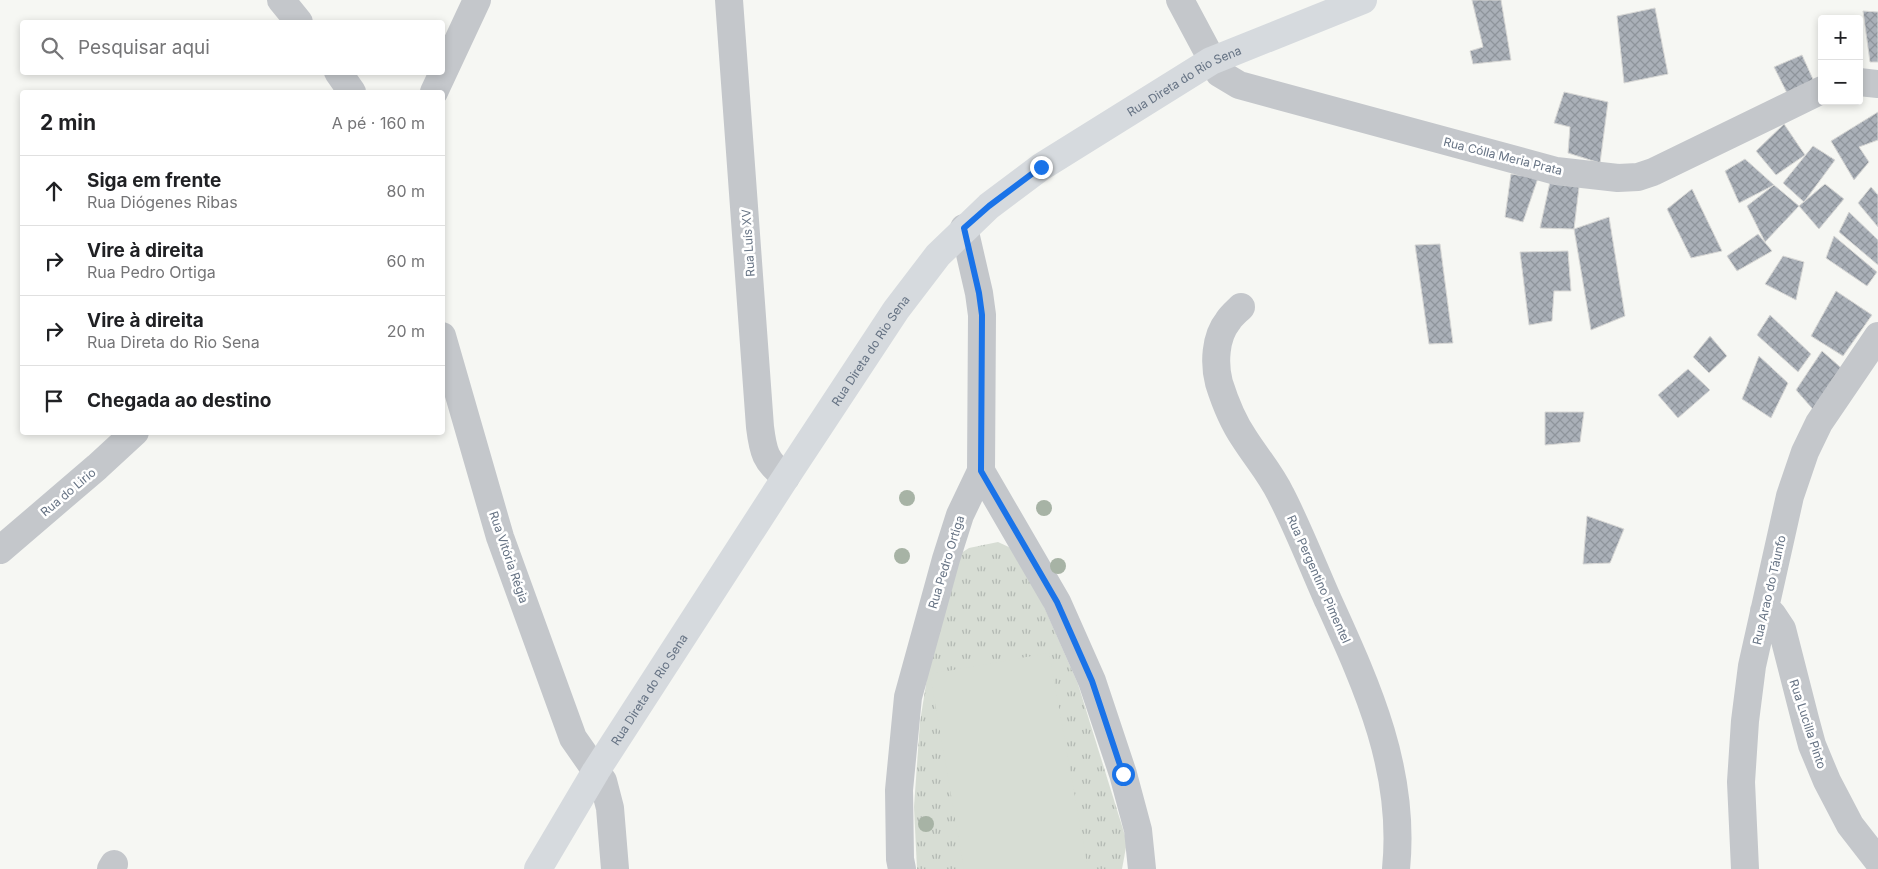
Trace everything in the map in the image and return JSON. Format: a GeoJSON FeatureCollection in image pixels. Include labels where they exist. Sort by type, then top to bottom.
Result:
{"type":"FeatureCollection","features":[{"type":"Feature","properties":{"kind":"main road","name":"Rua Direta do Rio Sena"},"geometry":{"type":"LineString","coordinates":[[538,869],[596,771],[786,477],[907,295],[938,255],[989,206],[1041,167],[1211,61],[1363,0]]}},
{"type":"Feature","properties":{"kind":"street"},"geometry":{"type":"LineString","coordinates":[[281,0],[297,20]]}},
{"type":"Feature","properties":{"kind":"street"},"geometry":{"type":"LineString","coordinates":[[445,68],[477,0]]}},
{"type":"Feature","properties":{"kind":"street","name":"Rua Luís XV"},"geometry":{"type":"LineString","coordinates":[[730,0],[760,426],[765,454],[770,464],[786,477]]}},
{"type":"Feature","properties":{"kind":"street","name":"Rua Cólla Meria Prata"},"geometry":{"type":"LineString","coordinates":[[1180,0],[1211,61],[1219,73],[1228,80],[1253,89],[1556,171],[1618,178],[1638,177],[1653,172],[1818,92]]}},
{"type":"Feature","properties":{"kind":"street"},"geometry":{"type":"LineString","coordinates":[[340,75],[351,90]]}},
{"type":"Feature","properties":{"kind":"street"},"geometry":{"type":"LineString","coordinates":[[435,90],[442,75]]}},
{"type":"Feature","properties":{"kind":"street"},"geometry":{"type":"LineString","coordinates":[[1863,82],[1878,84]]}},
{"type":"Feature","properties":{"kind":"street","name":"Rua Pedro Ortiga"},"geometry":{"type":"LineString","coordinates":[[902,869],[900,859],[899,790],[908,697],[960,515],[981,471],[982,315],[979,293],[964,228]]}},
{"type":"Feature","properties":{"kind":"street","name":"Rua Pergentino Pimentel"},"geometry":{"type":"LineString","coordinates":[[1241,308],[1226,322],[1218,340],[1216,360],[1219,381],[1228,408],[1243,437],[1264,465],[1281,494],[1359,669],[1379,724],[1395,789],[1399,843],[1396,869]]}},
{"type":"Feature","properties":{"kind":"street","name":"Rua Arao do Táunfo"},"geometry":{"type":"LineString","coordinates":[[1744,869],[1741,782],[1752,666],[1790,496],[1805,452],[1819,423],[1878,336]]}},
{"type":"Feature","properties":{"kind":"street","name":"Rua Vitória Régia"},"geometry":{"type":"LineString","coordinates":[[445,346],[500,537],[573,738],[603,781],[610,808],[615,869]]}},
{"type":"Feature","properties":{"kind":"street","name":"Rua do Lirio"},"geometry":{"type":"LineString","coordinates":[[0,550],[132,435]]}},
{"type":"Feature","properties":{"kind":"street"},"geometry":{"type":"LineString","coordinates":[[981,471],[1057,602],[1092,681],[1123,774],[1138,830],[1142,869]]}},
{"type":"Feature","properties":{"kind":"street","name":"Rua Lucilla Pinto"},"geometry":{"type":"LineString","coordinates":[[1764,611],[1772,614],[1782,629],[1804,719],[1812,745],[1827,781],[1850,825],[1878,861]]}},
{"type":"Feature","properties":{"kind":"green space"},"geometry":{"type":"Polygon","coordinates":[[[998,542],[1013,549],[1027,568],[1078,684],[1127,842],[1122,869],[917,869],[914,807],[920,722],[934,634],[955,557],[969,548],[998,542]]]}},
{"type":"Feature","properties":{"kind":"green space"},"geometry":{"type":"Polygon","coordinates":[[[1049,653],[1088,869],[964,869],[930,674],[1049,653]]]}},
{"type":"Feature","properties":{"kind":"building"},"geometry":{"type":"Polygon","coordinates":[[[1472,0],[1501,0],[1511,60],[1473,64],[1470,51],[1483,47],[1472,0]]]}},
{"type":"Feature","properties":{"kind":"building"},"geometry":{"type":"Polygon","coordinates":[[[1655,8],[1668,74],[1624,83],[1617,16],[1655,8]]]}},
{"type":"Feature","properties":{"kind":"building"},"geometry":{"type":"Polygon","coordinates":[[[1863,11],[1878,12],[1878,62],[1870,62],[1863,11]]]}},
{"type":"Feature","properties":{"kind":"building"},"geometry":{"type":"Polygon","coordinates":[[[1802,55],[1816,86],[1790,99],[1774,67],[1802,55]]]}},
{"type":"Feature","properties":{"kind":"building"},"geometry":{"type":"Polygon","coordinates":[[[1564,92],[1608,102],[1600,163],[1568,153],[1570,127],[1554,123],[1564,92]]]}},
{"type":"Feature","properties":{"kind":"building"},"geometry":{"type":"Polygon","coordinates":[[[1878,112],[1878,140],[1859,147],[1869,162],[1854,180],[1831,141],[1878,112]]]}},
{"type":"Feature","properties":{"kind":"building"},"geometry":{"type":"Polygon","coordinates":[[[1784,124],[1805,155],[1776,175],[1756,151],[1784,124]]]}},
{"type":"Feature","properties":{"kind":"building"},"geometry":{"type":"Polygon","coordinates":[[[1813,146],[1835,160],[1804,202],[1783,183],[1813,146]]]}},
{"type":"Feature","properties":{"kind":"building"},"geometry":{"type":"Polygon","coordinates":[[[1745,159],[1774,185],[1739,203],[1725,171],[1745,159]]]}},
{"type":"Feature","properties":{"kind":"building"},"geometry":{"type":"Polygon","coordinates":[[[1511,174],[1538,178],[1523,222],[1505,217],[1511,174]]]}},
{"type":"Feature","properties":{"kind":"building"},"geometry":{"type":"Polygon","coordinates":[[[1550,182],[1579,187],[1574,229],[1540,228],[1550,182]]]}},
{"type":"Feature","properties":{"kind":"building"},"geometry":{"type":"Polygon","coordinates":[[[1825,184],[1844,199],[1819,229],[1799,206],[1825,184]]]}},
{"type":"Feature","properties":{"kind":"building"},"geometry":{"type":"Polygon","coordinates":[[[1774,185],[1799,206],[1765,242],[1747,206],[1774,185]]]}},
{"type":"Feature","properties":{"kind":"building"},"geometry":{"type":"Polygon","coordinates":[[[1871,187],[1878,195],[1878,227],[1858,203],[1871,187]]]}},
{"type":"Feature","properties":{"kind":"building"},"geometry":{"type":"Polygon","coordinates":[[[1692,189],[1722,251],[1691,258],[1667,209],[1692,189]]]}},
{"type":"Feature","properties":{"kind":"building"},"geometry":{"type":"Polygon","coordinates":[[[1849,212],[1878,240],[1878,265],[1839,232],[1849,212]]]}},
{"type":"Feature","properties":{"kind":"building"},"geometry":{"type":"Polygon","coordinates":[[[1609,217],[1625,316],[1591,330],[1574,229],[1609,217]]]}},
{"type":"Feature","properties":{"kind":"building"},"geometry":{"type":"Polygon","coordinates":[[[1758,234],[1772,251],[1737,271],[1727,256],[1758,234]]]}},
{"type":"Feature","properties":{"kind":"building"},"geometry":{"type":"Polygon","coordinates":[[[1834,236],[1877,272],[1867,286],[1826,258],[1834,236]]]}},
{"type":"Feature","properties":{"kind":"building"},"geometry":{"type":"Polygon","coordinates":[[[1440,244],[1453,343],[1429,344],[1415,245],[1440,244]]]}},
{"type":"Feature","properties":{"kind":"building"},"geometry":{"type":"Polygon","coordinates":[[[1568,251],[1571,291],[1554,291],[1552,321],[1529,325],[1520,252],[1568,251]]]}},
{"type":"Feature","properties":{"kind":"building"},"geometry":{"type":"Polygon","coordinates":[[[1783,256],[1804,262],[1796,300],[1765,284],[1783,256]]]}},
{"type":"Feature","properties":{"kind":"building"},"geometry":{"type":"Polygon","coordinates":[[[1836,291],[1872,315],[1843,356],[1811,336],[1836,291]]]}},
{"type":"Feature","properties":{"kind":"building"},"geometry":{"type":"Polygon","coordinates":[[[1770,315],[1811,354],[1798,372],[1757,335],[1770,315]]]}},
{"type":"Feature","properties":{"kind":"building"},"geometry":{"type":"Polygon","coordinates":[[[1710,336],[1727,356],[1709,373],[1693,357],[1710,336]]]}},
{"type":"Feature","properties":{"kind":"building"},"geometry":{"type":"Polygon","coordinates":[[[1822,351],[1847,373],[1818,415],[1796,390],[1822,351]]]}},
{"type":"Feature","properties":{"kind":"building"},"geometry":{"type":"Polygon","coordinates":[[[1759,356],[1788,383],[1771,418],[1742,399],[1759,356]]]}},
{"type":"Feature","properties":{"kind":"building"},"geometry":{"type":"Polygon","coordinates":[[[1688,369],[1710,390],[1678,418],[1658,395],[1688,369]]]}},
{"type":"Feature","properties":{"kind":"building"},"geometry":{"type":"Polygon","coordinates":[[[1545,412],[1584,412],[1580,442],[1545,445],[1545,412]]]}},
{"type":"Feature","properties":{"kind":"building"},"geometry":{"type":"Polygon","coordinates":[[[1587,516],[1624,529],[1610,563],[1583,564],[1587,516]]]}},
{"type":"Feature","properties":{"kind":"route"},"geometry":{"type":"LineString","coordinates":[[1041,167],[1014,185],[964,228],[970,249],[982,315],[981,471],[1057,602],[1092,681],[1123,774]]}}]}
